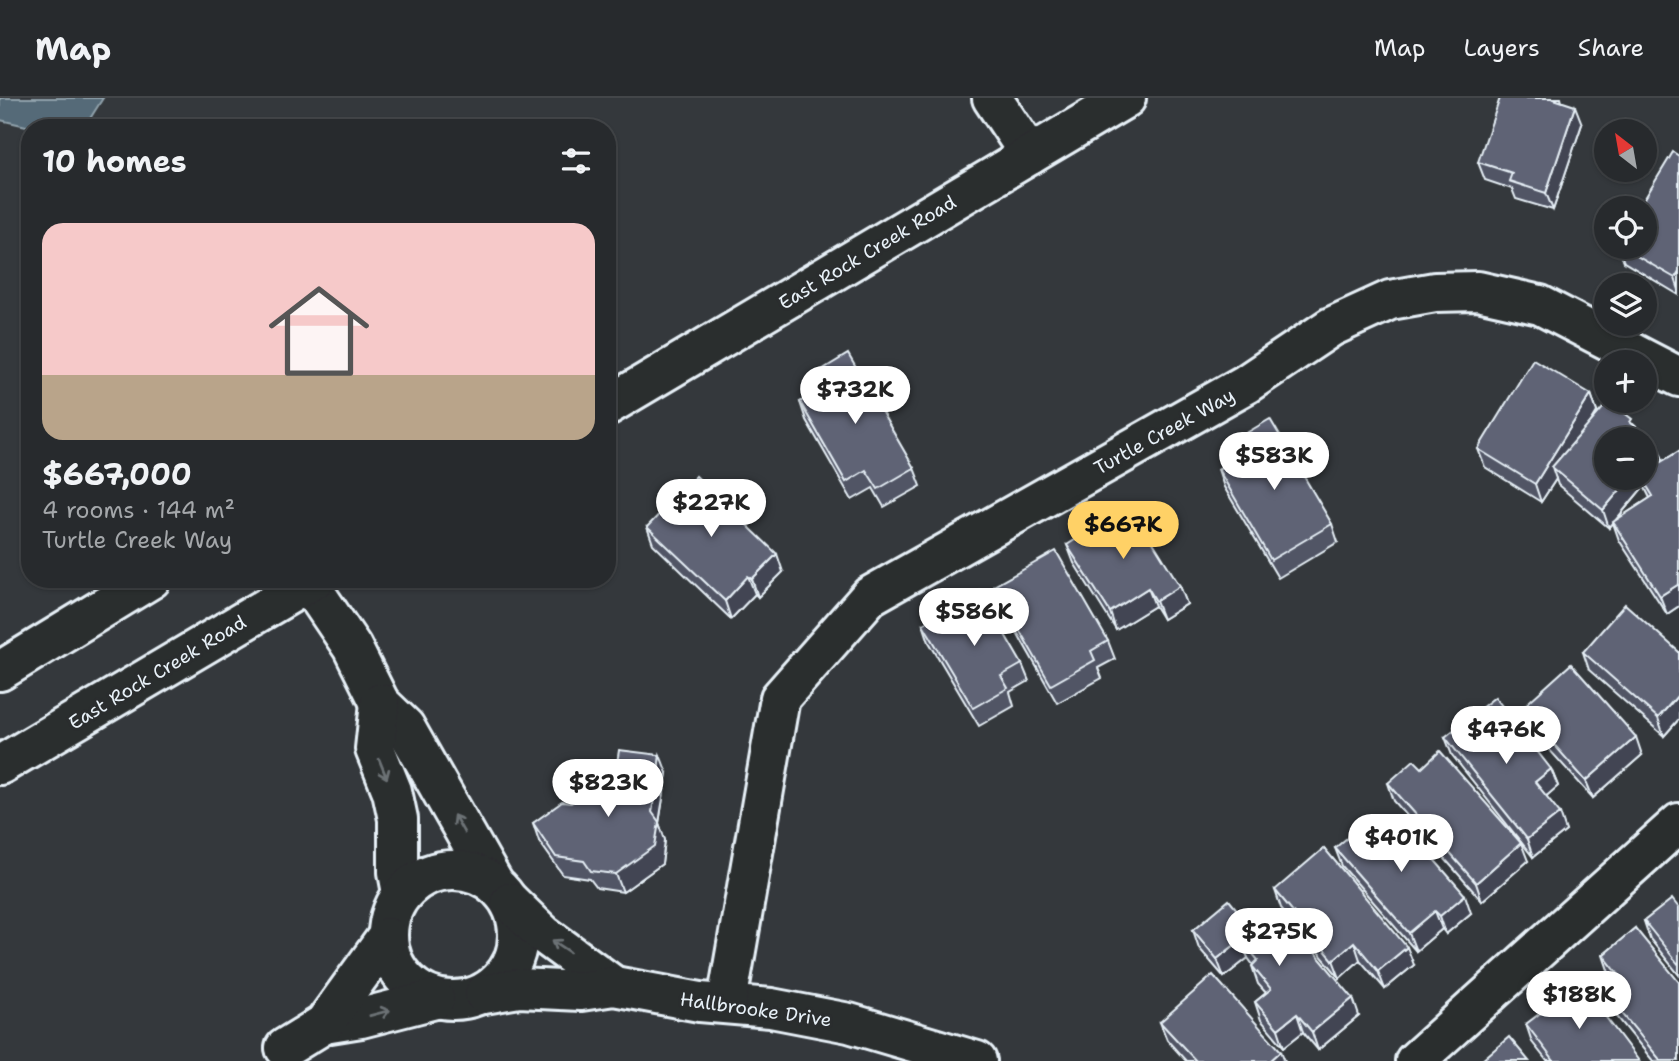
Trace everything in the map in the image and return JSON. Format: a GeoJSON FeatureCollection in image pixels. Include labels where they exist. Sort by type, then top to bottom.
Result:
{"type":"FeatureCollection","features":[{"type":"Feature","properties":{"kind":"street"},"geometry":{"type":"LineString","coordinates":[[992,98],[1030,155]]}},
{"type":"Feature","properties":{"kind":"street","name":"East Rock Creek Road"},"geometry":{"type":"LineString","coordinates":[[616,401],[1126,98]]}},
{"type":"Feature","properties":{"kind":"street","name":"Turtle Creek Way"},"geometry":{"type":"LineString","coordinates":[[727,1002],[744,920],[780,698],[870,596],[1246,384],[1331,327],[1391,300],[1435,292],[1478,291],[1540,305],[1679,377]]}},
{"type":"Feature","properties":{"kind":"street"},"geometry":{"type":"LineString","coordinates":[[0,671],[136,588]]}},
{"type":"Feature","properties":{"kind":"street","name":"East Rock Creek Road"},"geometry":{"type":"LineString","coordinates":[[0,765],[297,588]]}},
{"type":"Feature","properties":{"kind":"street","name":"Hallbrooke Drive"},"geometry":{"type":"LineString","coordinates":[[315,588],[352,647],[380,703],[405,727],[519,922],[519,943],[512,966],[502,980],[484,994]]}},
{"type":"Feature","properties":{"kind":"street"},"geometry":{"type":"LineString","coordinates":[[380,703],[375,748],[392,791],[398,819],[398,872],[402,893],[389,918],[387,937],[391,958],[401,975],[413,988],[435,999]]}},
{"type":"Feature","properties":{"kind":"street"},"geometry":{"type":"LineString","coordinates":[[1415,1061],[1679,823]]}},
{"type":"Feature","properties":{"kind":"street","name":"Hallbrooke Drive"},"geometry":{"type":"LineString","coordinates":[[402,893],[424,876],[454,869],[475,873],[502,892],[543,934],[589,965],[614,986]]}},
{"type":"Feature","properties":{"kind":"street"},"geometry":{"type":"LineString","coordinates":[[285,1048],[324,1024],[387,937]]}},
{"type":"Feature","properties":{"kind":"street","name":"Hallbrooke Drive"},"geometry":{"type":"LineString","coordinates":[[324,1024],[361,1018],[435,999],[459,1001],[519,988],[581,990],[614,986],[700,1002],[727,1002],[849,1023],[977,1061]]}},
{"type":"Feature","properties":{"kind":"water"},"geometry":{"type":"Polygon","coordinates":[[[0,98],[103,98],[90,119],[21,119],[21,125],[0,120],[0,98]]]}},
{"type":"Feature","properties":{"kind":"building"},"geometry":{"type":"Polygon","coordinates":[[[1500,98],[1551,98],[1575,106],[1546,193],[1509,181],[1512,173],[1478,162],[1500,98]]]}},
{"type":"Feature","properties":{"kind":"building"},"geometry":{"type":"Polygon","coordinates":[[[1673,152],[1679,156],[1679,271],[1675,278],[1642,259],[1657,259],[1657,196],[1646,196],[1673,152]]]}},
{"type":"Feature","properties":{"kind":"building"},"geometry":{"type":"Polygon","coordinates":[[[848,354],[914,468],[878,489],[866,470],[846,482],[800,402],[823,389],[815,374],[848,354]]]}},
{"type":"Feature","properties":{"kind":"building"},"geometry":{"type":"Polygon","coordinates":[[[1533,359],[1591,394],[1535,484],[1478,449],[1533,359]]]}},
{"type":"Feature","properties":{"kind":"building"},"geometry":{"type":"Polygon","coordinates":[[[1599,413],[1624,413],[1632,419],[1630,422],[1636,427],[1594,427],[1594,490],[1620,490],[1603,510],[1552,467],[1599,413]]]}},
{"type":"Feature","properties":{"kind":"building"},"geometry":{"type":"Polygon","coordinates":[[[1270,419],[1332,524],[1271,560],[1218,469],[1247,453],[1238,438],[1270,419]]]}},
{"type":"Feature","properties":{"kind":"building"},"geometry":{"type":"Polygon","coordinates":[[[1679,451],[1679,584],[1660,596],[1613,522],[1653,496],[1649,490],[1657,490],[1657,465],[1679,451]]]}},
{"type":"Feature","properties":{"kind":"building"},"geometry":{"type":"Polygon","coordinates":[[[696,476],[777,554],[752,579],[748,576],[725,601],[647,527],[696,476]]]}},
{"type":"Feature","properties":{"kind":"building"},"geometry":{"type":"Polygon","coordinates":[[[1130,505],[1180,586],[1156,601],[1148,588],[1110,612],[1067,545],[1130,505]]]}},
{"type":"Feature","properties":{"kind":"building"},"geometry":{"type":"Polygon","coordinates":[[[1056,551],[1108,641],[1091,651],[1095,660],[1051,685],[994,586],[1056,551]]]}},
{"type":"Feature","properties":{"kind":"building"},"geometry":{"type":"Polygon","coordinates":[[[979,590],[1022,664],[1001,676],[1008,688],[973,708],[923,624],[979,590]]]}},
{"type":"Feature","properties":{"kind":"building"},"geometry":{"type":"Polygon","coordinates":[[[1625,604],[1679,652],[1679,694],[1658,718],[1583,652],[1625,604]]]}},
{"type":"Feature","properties":{"kind":"building"},"geometry":{"type":"Polygon","coordinates":[[[1571,664],[1636,737],[1586,781],[1522,708],[1571,664]]]}},
{"type":"Feature","properties":{"kind":"building"},"geometry":{"type":"Polygon","coordinates":[[[1495,697],[1551,769],[1535,782],[1560,813],[1527,839],[1445,737],[1495,697]]]}},
{"type":"Feature","properties":{"kind":"building"},"geometry":{"type":"Polygon","coordinates":[[[619,750],[660,755],[652,812],[659,822],[655,846],[616,874],[591,871],[584,861],[556,857],[533,823],[562,802],[571,803],[587,792],[612,796],[619,750]]]}},
{"type":"Feature","properties":{"kind":"building"},"geometry":{"type":"Polygon","coordinates":[[[1440,751],[1521,843],[1476,883],[1388,783],[1414,760],[1422,768],[1440,751]]]}},
{"type":"Feature","properties":{"kind":"building"},"geometry":{"type":"Polygon","coordinates":[[[1396,816],[1465,895],[1440,916],[1435,911],[1409,933],[1335,848],[1359,828],[1369,840],[1396,816]]]}},
{"type":"Feature","properties":{"kind":"building"},"geometry":{"type":"Polygon","coordinates":[[[1324,848],[1407,947],[1378,971],[1354,942],[1333,960],[1275,890],[1324,848]]]}},
{"type":"Feature","properties":{"kind":"building"},"geometry":{"type":"Polygon","coordinates":[[[1672,899],[1679,908],[1679,965],[1644,921],[1672,899]]]}},
{"type":"Feature","properties":{"kind":"building"},"geometry":{"type":"Polygon","coordinates":[[[1229,900],[1261,939],[1286,918],[1353,998],[1312,1032],[1297,1014],[1278,1029],[1255,1002],[1271,989],[1252,966],[1258,960],[1241,940],[1217,959],[1193,930],[1229,900]]]}},
{"type":"Feature","properties":{"kind":"building"},"geometry":{"type":"Polygon","coordinates":[[[1635,928],[1679,982],[1677,1061],[1661,1061],[1607,995],[1624,981],[1603,955],[1635,928]]]}},
{"type":"Feature","properties":{"kind":"building"},"geometry":{"type":"Polygon","coordinates":[[[1213,975],[1281,1051],[1270,1061],[1196,1061],[1160,1022],[1213,975]]]}},
{"type":"Feature","properties":{"kind":"building"},"geometry":{"type":"Polygon","coordinates":[[[1580,983],[1639,1061],[1554,1061],[1526,1024],[1580,983]]]}},
{"type":"Feature","properties":{"kind":"building"},"geometry":{"type":"Polygon","coordinates":[[[1509,1037],[1529,1061],[1481,1061],[1509,1037]]]}}]}
